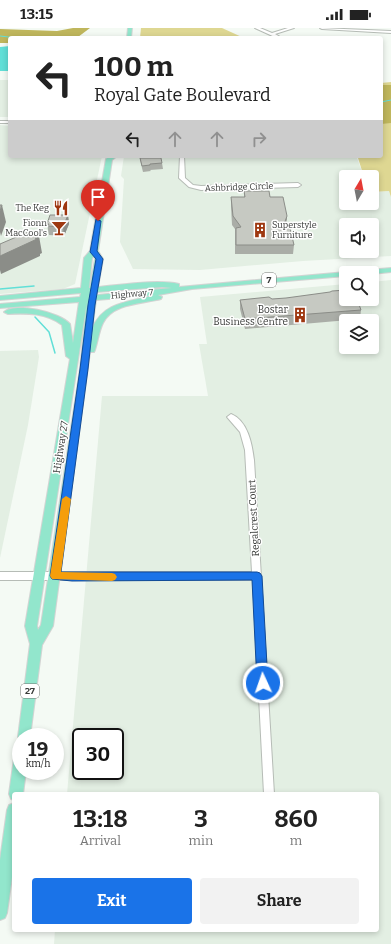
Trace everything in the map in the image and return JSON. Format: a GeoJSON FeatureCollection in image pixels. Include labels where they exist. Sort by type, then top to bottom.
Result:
{"type":"FeatureCollection","features":[{"type":"Feature","properties":{"kind":"main road","name":"Highway 27"},"geometry":{"type":"LineString","coordinates":[[36,644],[31,626],[38,576],[48,524],[84,294],[88,258],[94,252],[110,158]]}},
{"type":"Feature","properties":{"kind":"main road","name":"Highway 27"},"geometry":{"type":"LineString","coordinates":[[25,728],[36,644],[46,626],[55,576],[99,259],[94,252]]}},
{"type":"Feature","properties":{"kind":"main road"},"geometry":{"type":"LineString","coordinates":[[379,271],[391,270]]}},
{"type":"Feature","properties":{"kind":"main road","name":"Highway 7"},"geometry":{"type":"LineString","coordinates":[[0,298],[163,292],[192,287],[339,275]]}},
{"type":"Feature","properties":{"kind":"main road"},"geometry":{"type":"LineString","coordinates":[[84,369],[99,322],[104,315],[122,304],[151,299],[192,287]]}},
{"type":"Feature","properties":{"kind":"main road","name":"Highway 7"},"geometry":{"type":"LineString","coordinates":[[0,306],[84,294]]}},
{"type":"Feature","properties":{"kind":"main road"},"geometry":{"type":"LineString","coordinates":[[0,312],[41,312],[51,314],[59,318],[66,324],[72,370]]}},
{"type":"Feature","properties":{"kind":"main road"},"geometry":{"type":"LineString","coordinates":[[16,792],[18,780]]}},
{"type":"Feature","properties":{"kind":"main road"},"geometry":{"type":"LineString","coordinates":[[0,913],[12,825]]}},
{"type":"Feature","properties":{"kind":"street"},"geometry":{"type":"LineString","coordinates":[[256,28],[276,36]]}},
{"type":"Feature","properties":{"kind":"street"},"geometry":{"type":"LineString","coordinates":[[272,34],[292,28]]}},
{"type":"Feature","properties":{"kind":"street"},"geometry":{"type":"LineString","coordinates":[[322,28],[361,29],[391,32]]}},
{"type":"Feature","properties":{"kind":"street","name":"Ashbridge Circle"},"geometry":{"type":"LineString","coordinates":[[182,158],[182,178],[189,184],[198,188],[217,189],[298,185]]}},
{"type":"Feature","properties":{"kind":"street","name":"Regalcrest Court"},"geometry":{"type":"LineString","coordinates":[[230,417],[240,424],[248,446],[269,792]]}},
{"type":"Feature","properties":{"kind":"street"},"geometry":{"type":"LineString","coordinates":[[0,576],[257,576]]}},
{"type":"Feature","properties":{"kind":"shaded area"},"geometry":{"type":"Polygon","coordinates":[[[73,28],[90,28],[79,36],[8,36],[8,43],[0,43],[0,29],[57,31],[73,28]]]}},
{"type":"Feature","properties":{"kind":"shaded area"},"geometry":{"type":"Polygon","coordinates":[[[141,28],[222,28],[240,36],[140,36],[141,28]]]}},
{"type":"Feature","properties":{"kind":"shaded area"},"geometry":{"type":"Polygon","coordinates":[[[0,80],[8,80],[8,117],[0,117],[0,80]]]}},
{"type":"Feature","properties":{"kind":"shaded area"},"geometry":{"type":"Polygon","coordinates":[[[391,82],[391,197],[389,191],[379,192],[379,170],[362,170],[358,158],[383,158],[383,83],[391,82]]]}},
{"type":"Feature","properties":{"kind":"shaded area"},"geometry":{"type":"Polygon","coordinates":[[[383,85],[391,85],[391,123],[383,124],[383,85]]]}},
{"type":"Feature","properties":{"kind":"shaded area"},"geometry":{"type":"Polygon","coordinates":[[[0,125],[8,126],[8,158],[102,158],[75,284],[63,289],[0,294],[0,125]]]}},
{"type":"Feature","properties":{"kind":"shaded area"},"geometry":{"type":"Polygon","coordinates":[[[124,158],[357,158],[361,170],[339,170],[339,210],[379,210],[379,192],[389,191],[391,197],[391,256],[379,257],[379,218],[339,218],[339,258],[356,258],[200,270],[133,269],[120,242],[124,179],[121,176],[124,158]]]}},
{"type":"Feature","properties":{"kind":"shaded area"},"geometry":{"type":"Polygon","coordinates":[[[391,280],[391,944],[54,944],[55,932],[379,932],[379,792],[67,792],[72,737],[72,780],[124,780],[124,728],[73,728],[102,396],[208,396],[199,344],[207,344],[200,297],[339,285],[339,306],[379,306],[379,281],[391,280]]]}},
{"type":"Feature","properties":{"kind":"shaded area"},"geometry":{"type":"Polygon","coordinates":[[[38,350],[39,357],[28,425],[0,558],[0,351],[38,350]]]}},
{"type":"Feature","properties":{"kind":"water"},"geometry":{"type":"Polygon","coordinates":[[[8,46],[8,71],[0,71],[0,47],[8,46]]]}},
{"type":"Feature","properties":{"kind":"building"},"geometry":{"type":"Polygon","coordinates":[[[140,158],[161,158],[162,163],[142,166],[140,158]]]}},
{"type":"Feature","properties":{"kind":"building","name":"Superstyle Furniture"},"geometry":{"type":"Polygon","coordinates":[[[244,191],[269,191],[270,197],[283,197],[287,216],[283,227],[290,228],[294,245],[236,245],[236,228],[241,227],[233,216],[231,197],[245,197],[244,191]]]}},
{"type":"Feature","properties":{"kind":"building"},"geometry":{"type":"Polygon","coordinates":[[[50,215],[68,215],[63,227],[48,226],[49,224],[47,224],[50,215]]]}},
{"type":"Feature","properties":{"kind":"building"},"geometry":{"type":"Polygon","coordinates":[[[28,232],[32,232],[39,236],[35,238],[37,239],[0,256],[0,244],[28,232]]]}},
{"type":"Feature","properties":{"kind":"building"},"geometry":{"type":"Polygon","coordinates":[[[339,290],[339,306],[360,306],[361,310],[245,319],[240,300],[269,297],[272,299],[286,298],[339,290]]]}},
{"type":"Feature","properties":{"kind":"waterway"},"geometry":{"type":"LineString","coordinates":[[0,36],[8,37]]}},
{"type":"Feature","properties":{"kind":"waterway"},"geometry":{"type":"LineString","coordinates":[[383,102],[391,100]]}},
{"type":"Feature","properties":{"kind":"waterway"},"geometry":{"type":"LineString","coordinates":[[0,289],[34,286]]}},
{"type":"Feature","properties":{"kind":"waterway"},"geometry":{"type":"LineString","coordinates":[[35,317],[49,332],[55,353]]}},
{"type":"Feature","properties":{"kind":"slow traffic"},"geometry":{"type":"LineString","coordinates":[[66,499],[55,576],[112,577]]}},
{"type":"Feature","properties":{"kind":"place","name":"The Keg"},"geometry":{"type":"Point","coordinates":[61,208]}},
{"type":"Feature","properties":{"kind":"place","name":"Fionn MacCool's"},"geometry":{"type":"Point","coordinates":[59,228]}},
{"type":"Feature","properties":{"kind":"place","name":"Superstyle Furniture"},"geometry":{"type":"Point","coordinates":[260,230]}},
{"type":"Feature","properties":{"kind":"place","name":"Bostar Business Centre"},"geometry":{"type":"Point","coordinates":[300,315]}},
{"type":"Feature","properties":{"kind":"route"},"geometry":{"type":"LineString","coordinates":[[98,221],[94,252],[99,259],[91,305],[84,369],[55,576],[257,576],[263,683]]}}]}
